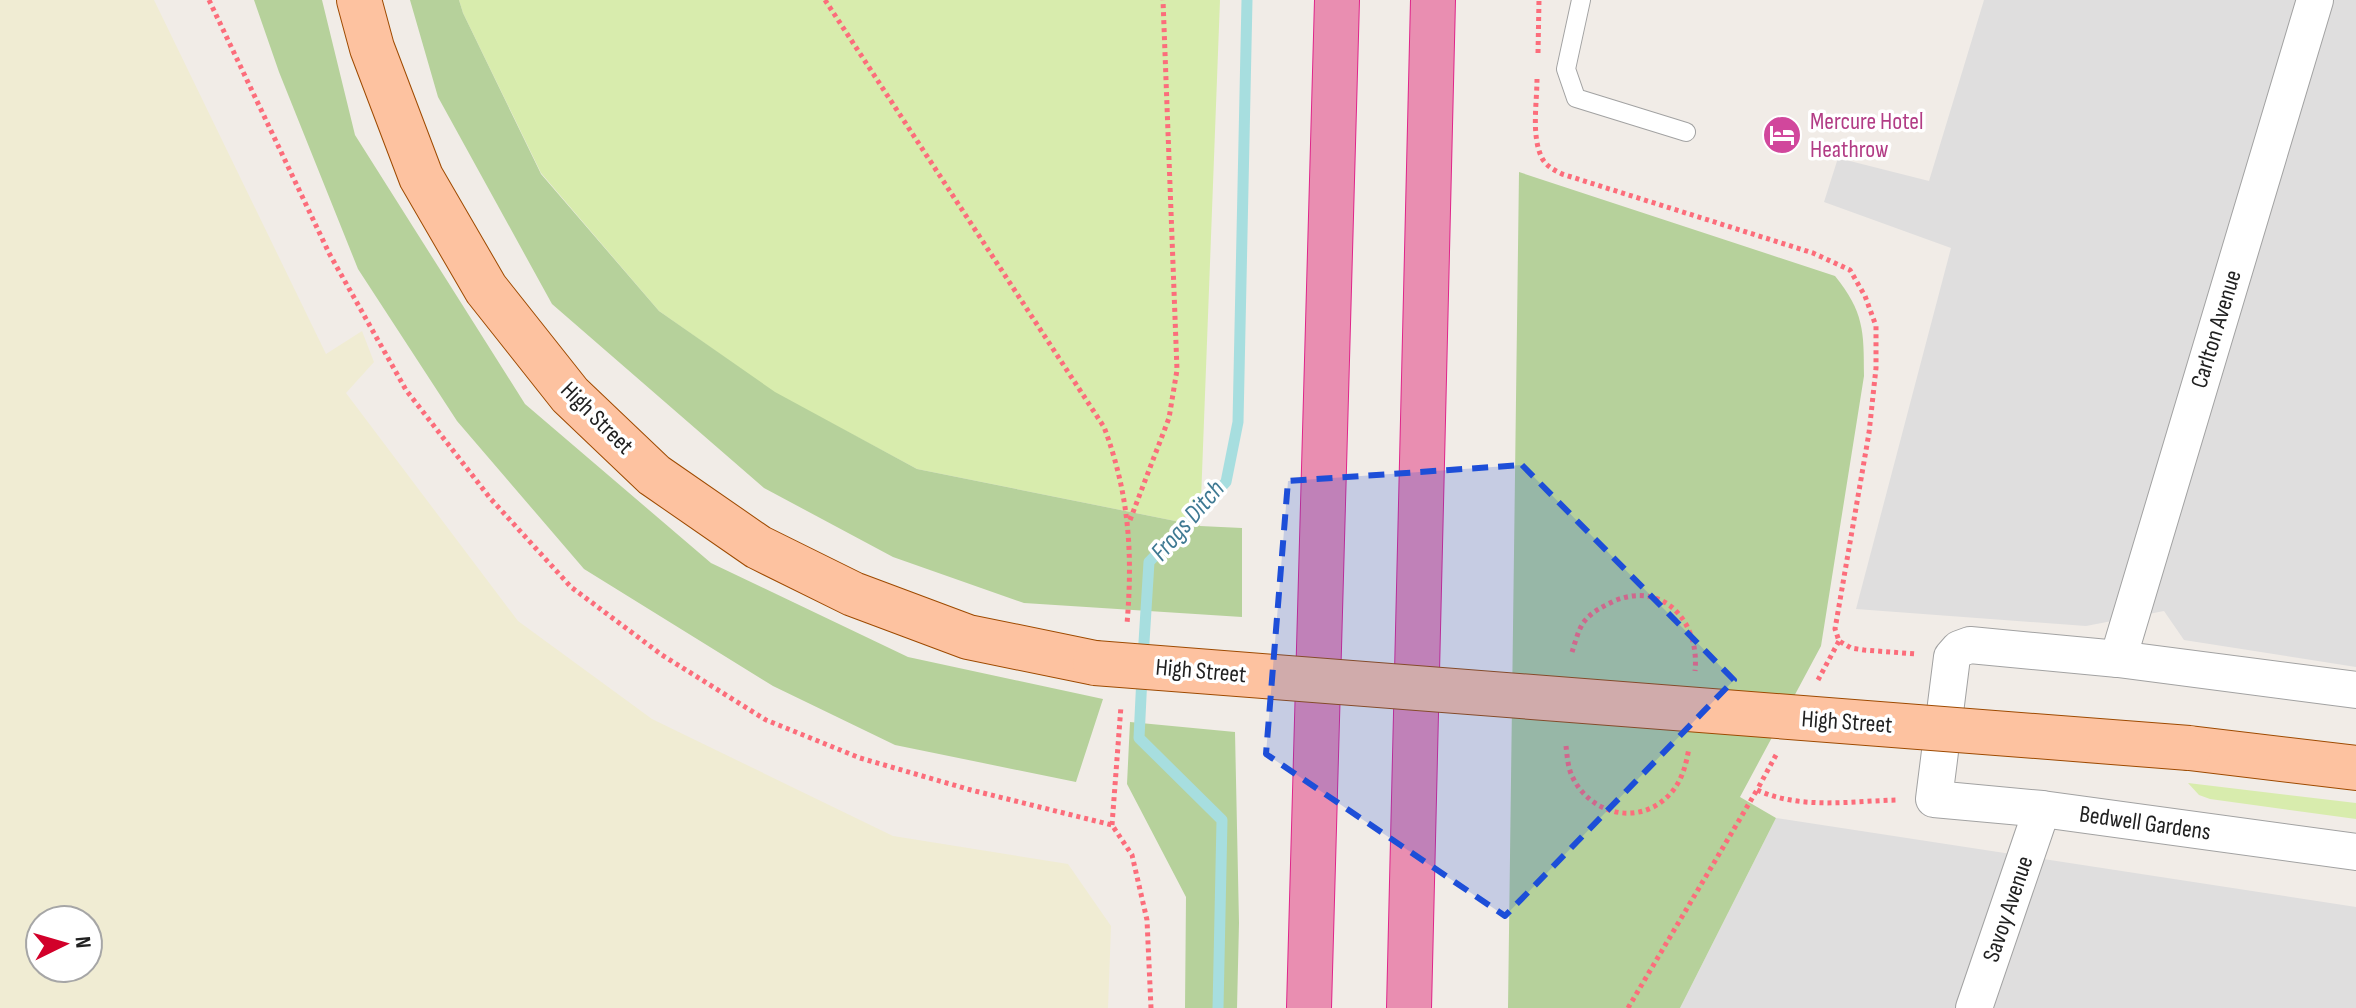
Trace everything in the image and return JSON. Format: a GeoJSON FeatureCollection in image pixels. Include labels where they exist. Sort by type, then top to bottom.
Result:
{"type":"FeatureCollection","features":[{"type":"Feature","properties":{"kind":"highway"},"geometry":{"type":"LineString","coordinates":[[1309,1008],[1337,0]]}},
{"type":"Feature","properties":{"kind":"highway"},"geometry":{"type":"LineString","coordinates":[[1409,1008],[1433,0]]}},
{"type":"Feature","properties":{"kind":"main road","name":"High Street"},"geometry":{"type":"LineString","coordinates":[[359,0],[372,48],[421,177],[486,289],[570,395],[654,475],[758,547],[853,594],[968,637],[1692,710],[2189,748],[2356,768]]}},
{"type":"Feature","properties":{"kind":"street","name":"Carlton Avenue"},"geometry":{"type":"LineString","coordinates":[[2118,659],[2315,0]]}},
{"type":"Feature","properties":{"kind":"street"},"geometry":{"type":"LineString","coordinates":[[1961,651],[2118,659],[2356,690]]}},
{"type":"Feature","properties":{"kind":"street","name":"Bedwell Gardens"},"geometry":{"type":"LineString","coordinates":[[1961,651],[1934,799],[2042,809],[2356,852]]}},
{"type":"Feature","properties":{"kind":"street","name":"Savoy Avenue"},"geometry":{"type":"LineString","coordinates":[[1974,1008],[2042,809]]}},
{"type":"Feature","properties":{"kind":"lane"},"geometry":{"type":"LineString","coordinates":[[1581,0],[1566,69],[1576,98],[1686,132]]}},
{"type":"Feature","properties":{"kind":"path"},"geometry":{"type":"LineString","coordinates":[[209,0],[329,253],[406,390],[490,498],[571,587],[662,655],[766,720],[860,758],[971,790],[1112,825]]}},
{"type":"Feature","properties":{"kind":"path"},"geometry":{"type":"LineString","coordinates":[[825,0],[1104,427],[1119,466],[1129,521]]}},
{"type":"Feature","properties":{"kind":"path"},"geometry":{"type":"LineString","coordinates":[[1111,650],[1129,521],[1169,418],[1177,370],[1163,0]]}},
{"type":"Feature","properties":{"kind":"path"},"geometry":{"type":"LineString","coordinates":[[1538,60],[1539,0]]}},
{"type":"Feature","properties":{"kind":"path"},"geometry":{"type":"LineString","coordinates":[[1537,75],[1538,143],[1542,159],[1550,167],[1577,179],[1813,253],[1850,270],[1865,296],[1876,326],[1876,368],[1869,433],[1835,629],[1839,641],[1851,648],[1961,651]]}},
{"type":"Feature","properties":{"kind":"path"},"geometry":{"type":"LineString","coordinates":[[1566,746],[1571,775],[1587,798],[1605,810],[1629,815],[1654,808],[1670,794],[1683,776],[1689,751],[1696,661],[1695,641],[1685,619],[1669,603],[1644,596],[1621,598],[1597,609],[1582,624],[1572,652]]}},
{"type":"Feature","properties":{"kind":"path"},"geometry":{"type":"LineString","coordinates":[[1121,702],[1112,825],[1132,855],[1147,920],[1151,1008]]}},
{"type":"Feature","properties":{"kind":"path"},"geometry":{"type":"LineString","coordinates":[[1628,1008],[1757,790]]}},
{"type":"Feature","properties":{"kind":"highlighted area"},"geometry":{"type":"Polygon","coordinates":[[[1522,465],[1734,680],[1505,916],[1266,754],[1288,481],[1522,465]]]}},
{"type":"Feature","properties":{"kind":"shaded area"},"geometry":{"type":"Polygon","coordinates":[[[0,0],[154,0],[326,354],[362,331],[374,362],[346,393],[518,621],[652,719],[893,836],[1068,864],[1111,926],[1108,1008],[0,1008],[0,0]]]}},
{"type":"Feature","properties":{"kind":"shaded area"},"geometry":{"type":"Polygon","coordinates":[[[1984,0],[2356,0],[2356,667],[2184,640],[2164,611],[2086,626],[1856,609],[1951,248],[1824,202],[1838,158],[1929,181],[1984,0]]]}},
{"type":"Feature","properties":{"kind":"shaded area"},"geometry":{"type":"Polygon","coordinates":[[[1776,818],[2356,907],[2356,1008],[1680,1008],[1776,818]]]}},
{"type":"Feature","properties":{"kind":"green space"},"geometry":{"type":"Polygon","coordinates":[[[254,0],[322,0],[355,135],[525,404],[711,563],[908,657],[1103,699],[1076,782],[895,745],[773,686],[584,569],[457,421],[358,269],[279,72],[254,0]]]}},
{"type":"Feature","properties":{"kind":"green space"},"geometry":{"type":"Polygon","coordinates":[[[410,0],[459,0],[541,174],[659,311],[775,392],[917,469],[1200,526],[1242,528],[1242,617],[1024,603],[893,557],[764,488],[552,304],[438,97],[410,0]]]}},
{"type":"Feature","properties":{"kind":"green space"},"geometry":{"type":"Polygon","coordinates":[[[459,0],[1220,0],[1200,526],[917,469],[775,393],[659,311],[541,173],[459,0]]]}},
{"type":"Feature","properties":{"kind":"green space"},"geometry":{"type":"Polygon","coordinates":[[[1519,172],[1835,276],[1852,300],[1860,323],[1864,376],[1821,646],[1740,797],[1776,818],[1680,1008],[1508,1008],[1519,172]]]}},
{"type":"Feature","properties":{"kind":"green space"},"geometry":{"type":"Polygon","coordinates":[[[1130,722],[1235,732],[1239,923],[1237,1008],[1185,1008],[1186,897],[1127,784],[1130,722]]]}},
{"type":"Feature","properties":{"kind":"green space"},"geometry":{"type":"Polygon","coordinates":[[[2188,783],[2356,803],[2356,819],[2210,799],[2199,795],[2188,783]]]}},
{"type":"Feature","properties":{"kind":"waterway","name":"Frogs Ditch"},"geometry":{"type":"LineString","coordinates":[[1143,658],[1149,562],[1226,482],[1238,422],[1247,0]]}},
{"type":"Feature","properties":{"kind":"waterway","name":"Frogs Ditch"},"geometry":{"type":"LineString","coordinates":[[1142,676],[1139,738],[1222,820],[1218,1008]]}},
{"type":"Feature","properties":{"kind":"place","name":"Mercure Hotel Heathrow"},"geometry":{"type":"Point","coordinates":[1782,135]}}]}
